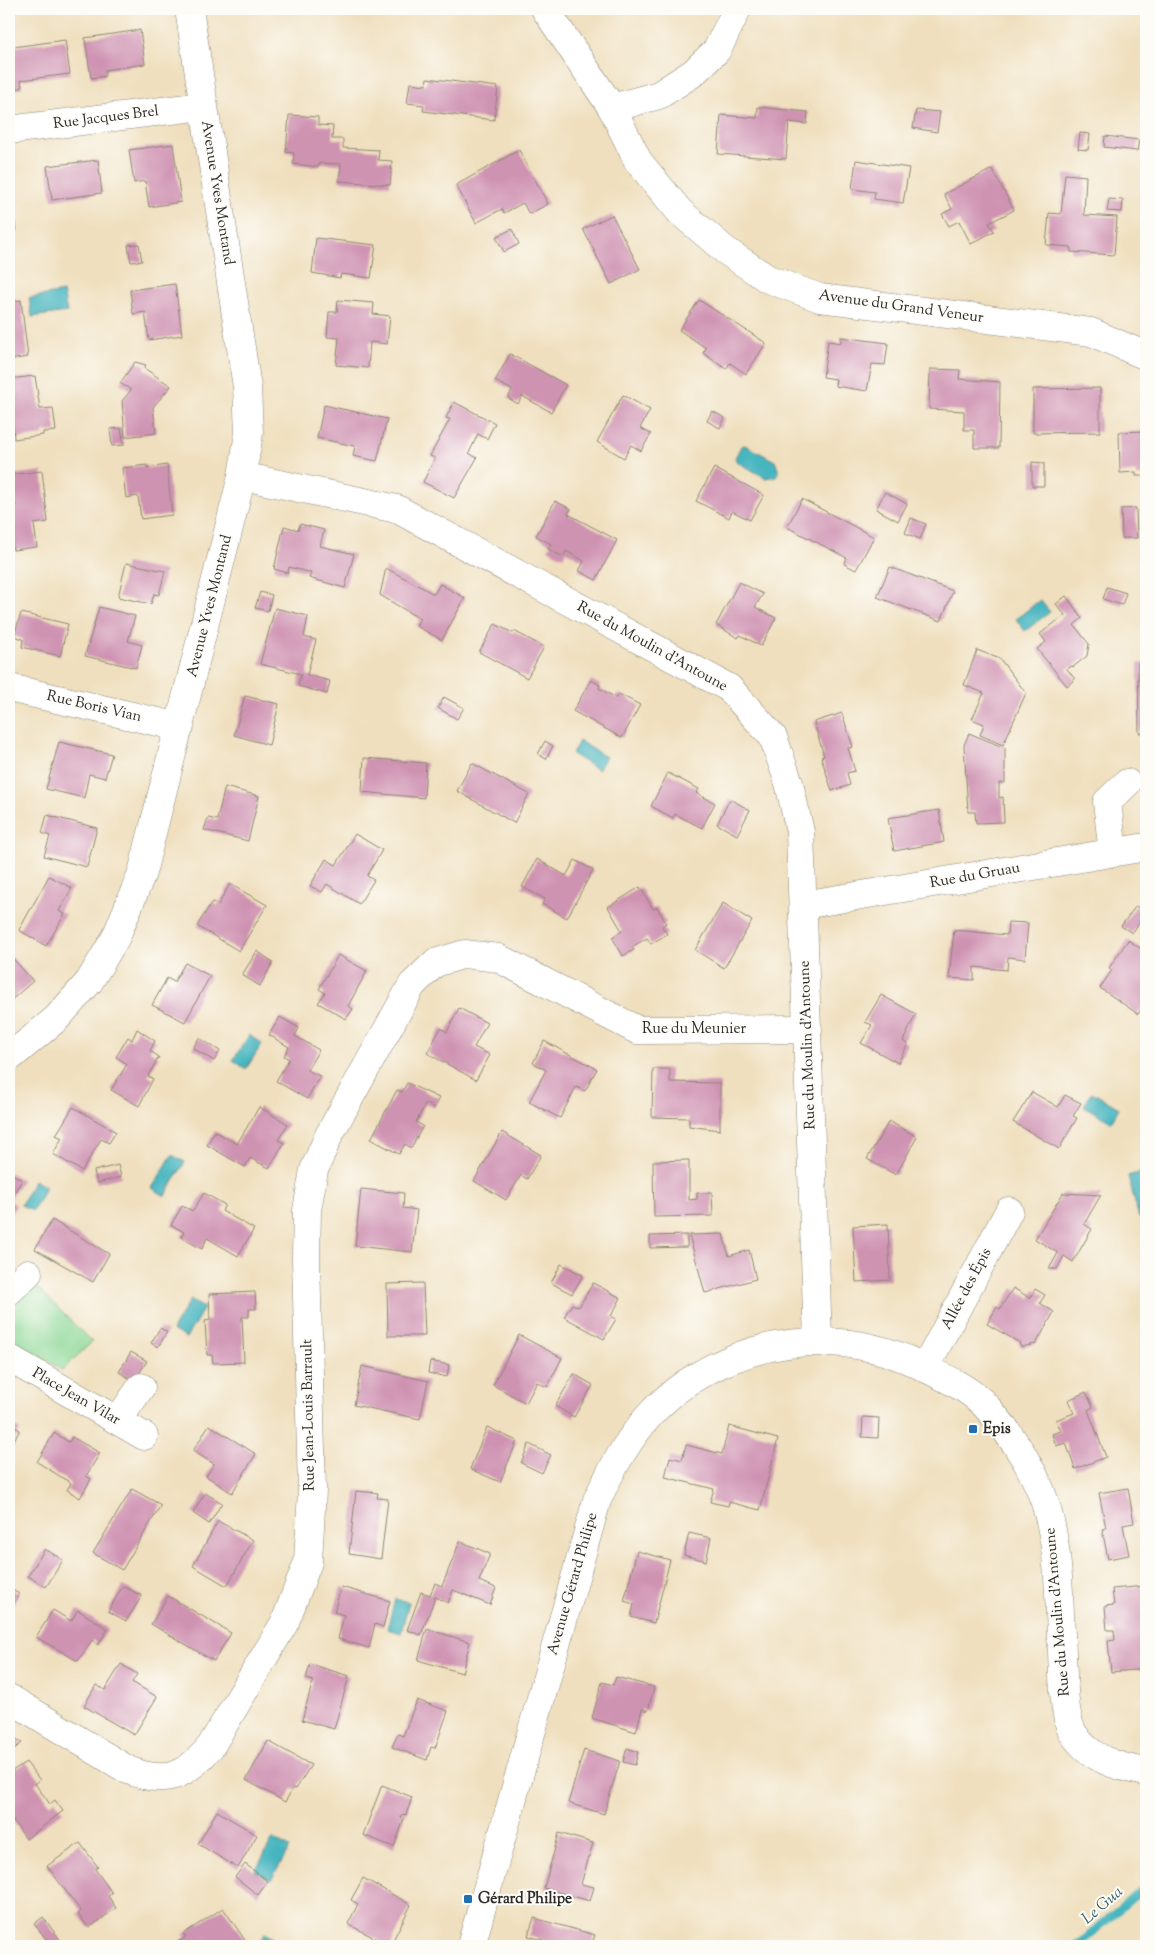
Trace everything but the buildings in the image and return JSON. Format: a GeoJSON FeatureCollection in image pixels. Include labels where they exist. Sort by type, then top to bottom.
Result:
{"type":"FeatureCollection","features":[{"type":"Feature","properties":{"kind":"street","name":"Avenue Yves Montand"},"geometry":{"type":"LineString","coordinates":[[9,1058],[57,1018],[89,982],[116,937],[142,873],[242,476],[248,433],[247,387],[189,9]]}},
{"type":"Feature","properties":{"kind":"street","name":"Avenue du Grand Veneur"},"geometry":{"type":"LineString","coordinates":[[545,9],[612,108],[638,160],[680,212],[726,251],[768,278],[820,298],[1091,332],[1146,356]]}},
{"type":"Feature","properties":{"kind":"street"},"geometry":{"type":"LineString","coordinates":[[612,108],[659,95],[692,73],[717,50],[737,9]]}},
{"type":"Feature","properties":{"kind":"street","name":"Rue Jacques Brel"},"geometry":{"type":"LineString","coordinates":[[9,130],[203,106]]}},
{"type":"Feature","properties":{"kind":"street","name":"Rue du Moulin d'Antoune"},"geometry":{"type":"LineString","coordinates":[[242,476],[397,509],[729,688],[773,737],[789,783],[800,832],[818,1341],[861,1344],[905,1358],[947,1378],[982,1402],[1016,1445],[1038,1484],[1050,1519],[1056,1555],[1064,1698],[1071,1731],[1084,1747],[1105,1761],[1146,1772]]}},
{"type":"Feature","properties":{"kind":"street","name":"Rue Boris Vian"},"geometry":{"type":"LineString","coordinates":[[9,688],[180,727]]}},
{"type":"Feature","properties":{"kind":"street"},"geometry":{"type":"LineString","coordinates":[[1113,853],[1107,802],[1127,783]]}},
{"type":"Feature","properties":{"kind":"street","name":"Rue du Gruau"},"geometry":{"type":"LineString","coordinates":[[803,905],[1146,847]]}},
{"type":"Feature","properties":{"kind":"street","name":"Rue Jean-Louis Barrault"},"geometry":{"type":"LineString","coordinates":[[9,1698],[128,1770],[148,1778],[172,1777],[196,1764],[211,1746],[285,1622],[308,1562],[312,1500],[306,1210],[318,1161],[329,1135],[412,985],[435,963],[465,954],[498,958],[533,977]]}},
{"type":"Feature","properties":{"kind":"street","name":"Rue du Meunier"},"geometry":{"type":"LineString","coordinates":[[533,977],[637,1030],[808,1029]]}},
{"type":"Feature","properties":{"kind":"street","name":"Allée des Épis"},"geometry":{"type":"LineString","coordinates":[[925,1368],[1009,1211]]}},
{"type":"Feature","properties":{"kind":"street","name":"Avenue Gérard Philipe"},"geometry":{"type":"LineString","coordinates":[[471,1946],[597,1500],[616,1459],[649,1415],[681,1386],[708,1369],[755,1350],[818,1341]]}},
{"type":"Feature","properties":{"kind":"street","name":"Place Jean Vilar"},"geometry":{"type":"LineString","coordinates":[[9,1358],[144,1436]]}},
{"type":"Feature","properties":{"kind":"street"},"geometry":{"type":"LineString","coordinates":[[118,1420],[141,1387]]}},
{"type":"Feature","properties":{"kind":"green space"},"geometry":{"type":"Polygon","coordinates":[[[34,1284],[92,1342],[62,1370],[9,1338],[9,1308],[34,1284]]]}},
{"type":"Feature","properties":{"kind":"water"},"geometry":{"type":"Polygon","coordinates":[[[63,292],[67,312],[32,317],[29,298],[63,292]]]}},
{"type":"Feature","properties":{"kind":"water"},"geometry":{"type":"Polygon","coordinates":[[[745,445],[775,461],[779,472],[776,476],[766,478],[737,462],[735,458],[741,446],[745,445]]]}},
{"type":"Feature","properties":{"kind":"water"},"geometry":{"type":"Polygon","coordinates":[[[1040,600],[1050,612],[1025,631],[1016,619],[1040,600]]]}},
{"type":"Feature","properties":{"kind":"water"},"geometry":{"type":"Polygon","coordinates":[[[579,741],[606,757],[598,770],[572,754],[579,741]]]}},
{"type":"Feature","properties":{"kind":"water"},"geometry":{"type":"Polygon","coordinates":[[[249,1035],[262,1044],[246,1069],[233,1060],[249,1035]]]}},
{"type":"Feature","properties":{"kind":"water"},"geometry":{"type":"Polygon","coordinates":[[[1092,1092],[1119,1108],[1111,1122],[1084,1106],[1092,1092]]]}},
{"type":"Feature","properties":{"kind":"water"},"geometry":{"type":"Polygon","coordinates":[[[172,1155],[185,1162],[165,1196],[152,1188],[172,1155]]]}},
{"type":"Feature","properties":{"kind":"water"},"geometry":{"type":"Polygon","coordinates":[[[1145,1171],[1146,1216],[1139,1218],[1128,1176],[1145,1171]]]}},
{"type":"Feature","properties":{"kind":"water"},"geometry":{"type":"Polygon","coordinates":[[[34,1180],[46,1187],[33,1211],[21,1205],[34,1180]]]}},
{"type":"Feature","properties":{"kind":"water"},"geometry":{"type":"Polygon","coordinates":[[[190,1300],[204,1308],[186,1338],[172,1330],[190,1300]]]}},
{"type":"Feature","properties":{"kind":"water"},"geometry":{"type":"Polygon","coordinates":[[[395,1599],[409,1602],[401,1633],[387,1629],[395,1599]]]}},
{"type":"Feature","properties":{"kind":"water"},"geometry":{"type":"Polygon","coordinates":[[[273,1839],[290,1848],[271,1880],[255,1871],[273,1839]]]}},
{"type":"Feature","properties":{"kind":"water"},"geometry":{"type":"Polygon","coordinates":[[[265,1933],[277,1941],[274,1946],[257,1946],[265,1933]]]}},
{"type":"Feature","properties":{"kind":"waterway","name":"Le Gua"},"geometry":{"type":"LineString","coordinates":[[1077,1946],[1146,1886]]}},
{"type":"Feature","properties":{"kind":"place","name":"Epis"},"geometry":{"type":"Point","coordinates":[973,1429]}},
{"type":"Feature","properties":{"kind":"place","name":"Gérard Philipe"},"geometry":{"type":"Point","coordinates":[468,1899]}}]}
